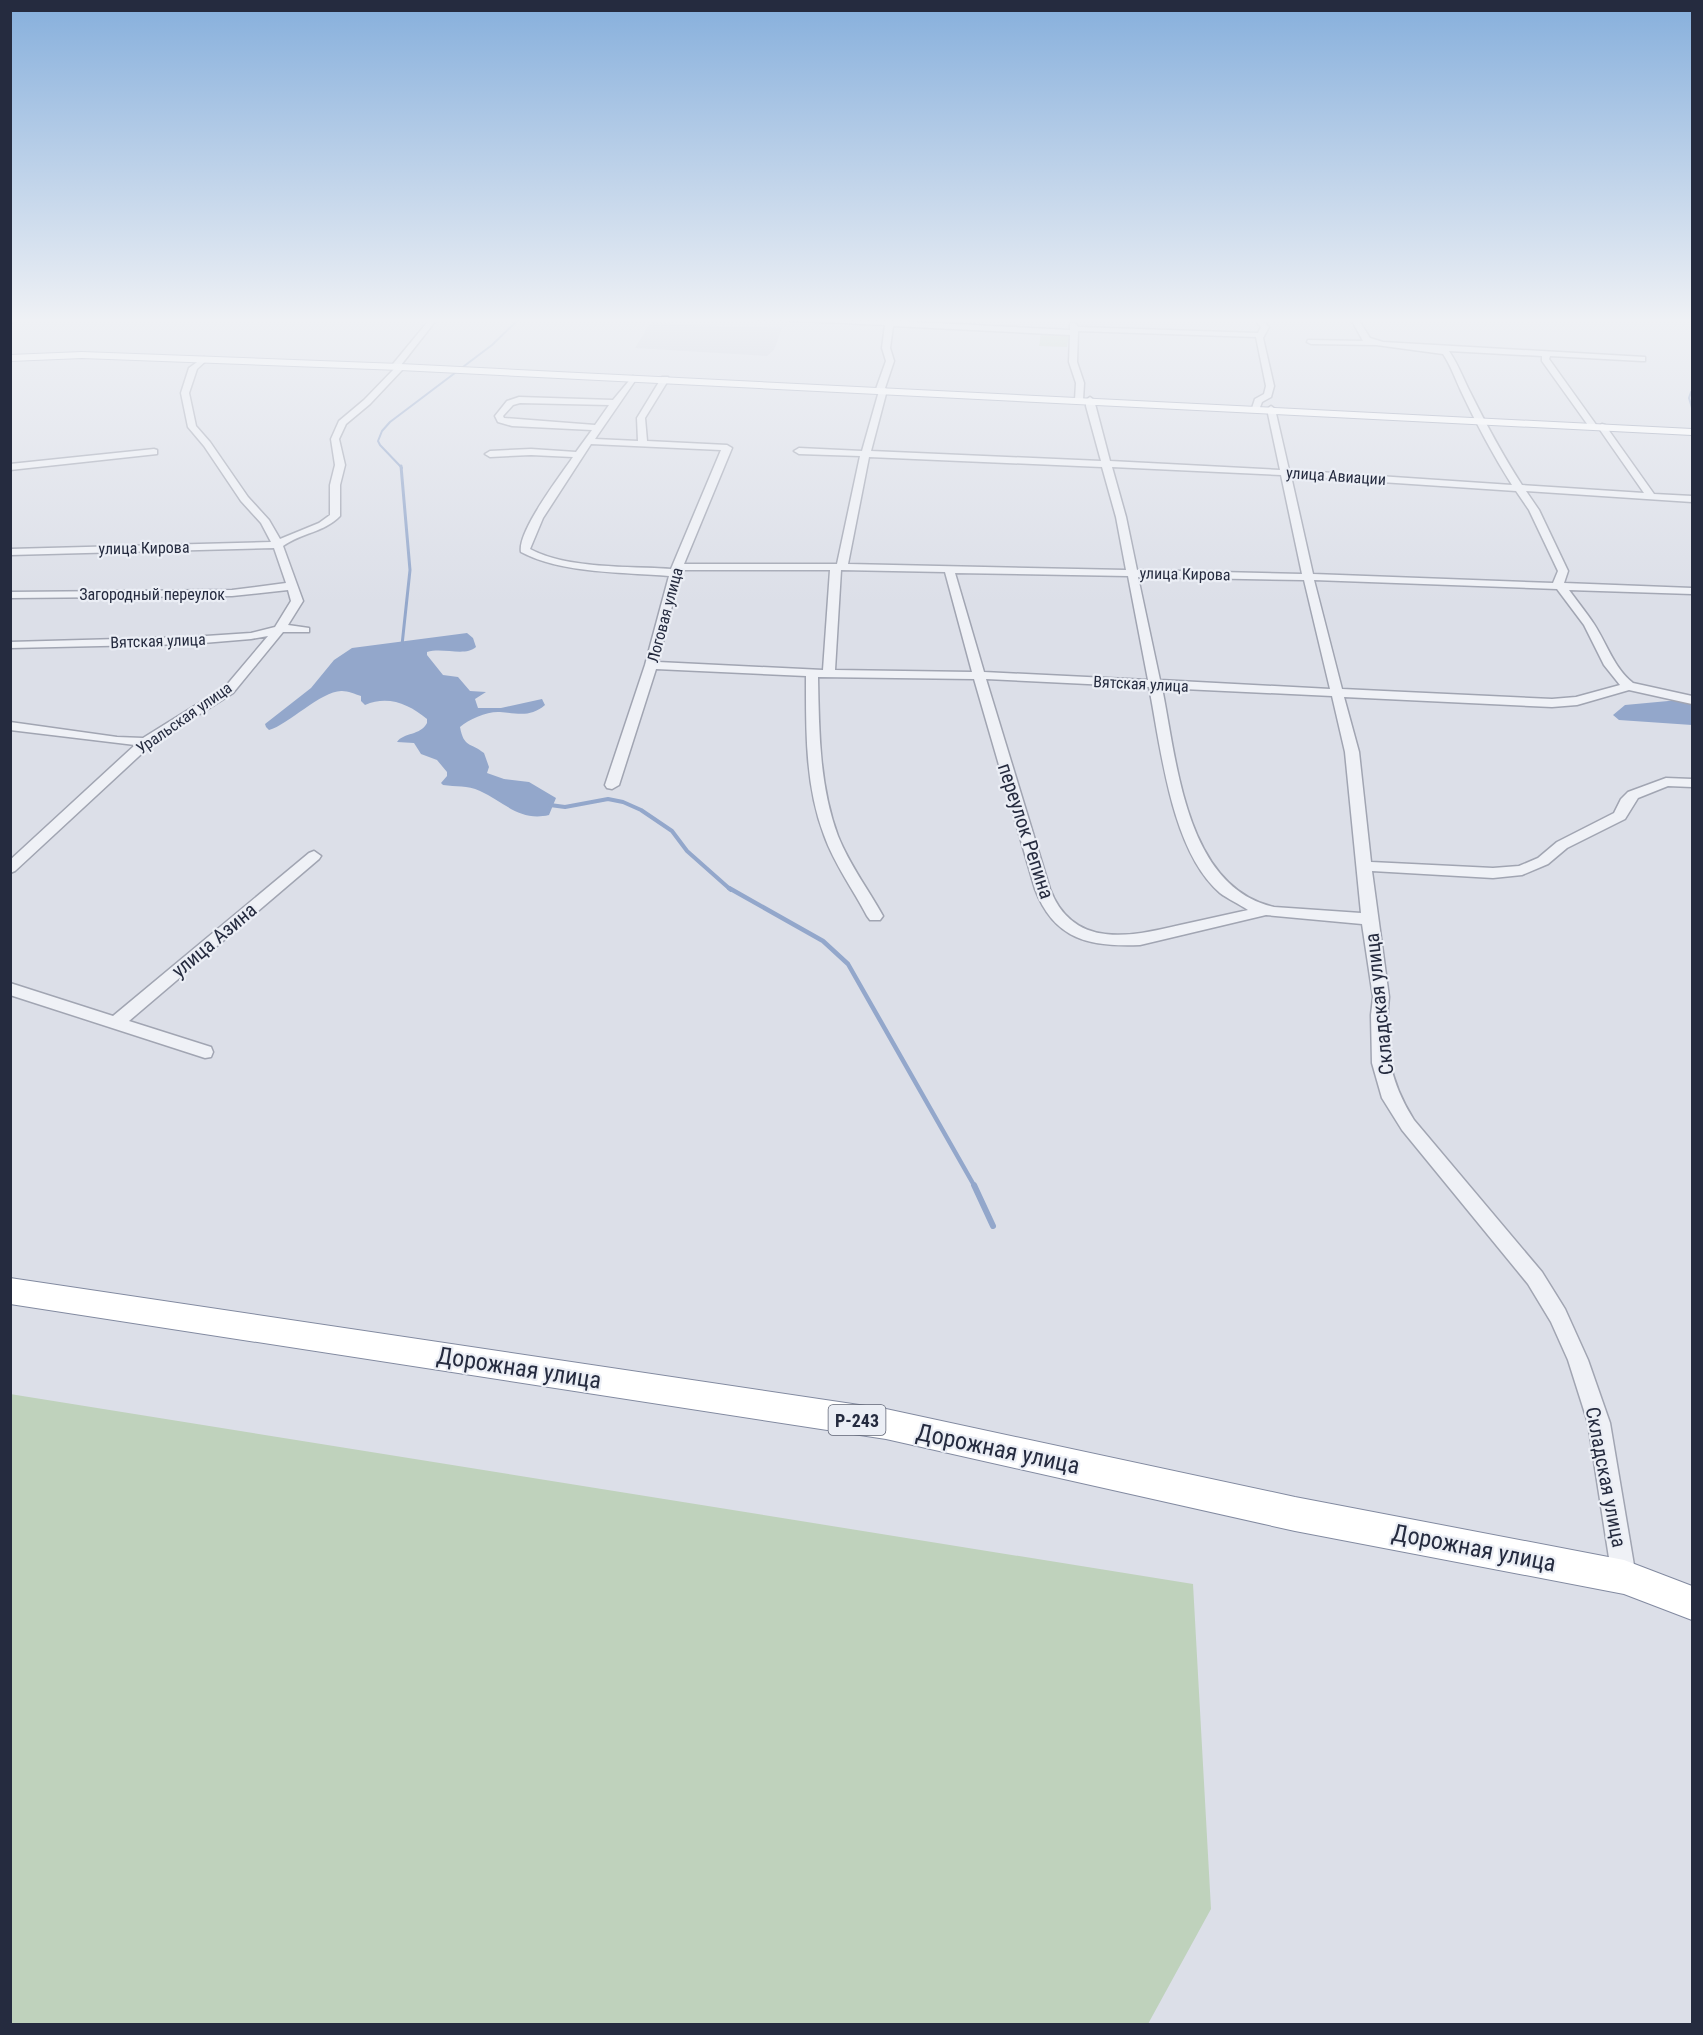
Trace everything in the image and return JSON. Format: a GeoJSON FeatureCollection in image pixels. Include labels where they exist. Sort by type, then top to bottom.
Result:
{"type":"FeatureCollection","features":[{"type":"Feature","properties":{"kind":"highway","name":"Дорожная улица"},"geometry":{"type":"LineString","coordinates":[[10,1292],[886,1424],[1295,1514],[1624,1577],[1692,1603]]}},
{"type":"Feature","properties":{"kind":"main road"},"geometry":{"type":"LineString","coordinates":[[1362,414],[1692,432]]}},
{"type":"Feature","properties":{"kind":"street","name":"Уральская улица"},"geometry":{"type":"LineString","coordinates":[[10,868],[146,742],[223,694],[280,629],[297,601],[278,545],[265,522],[244,499],[207,444],[192,427],[189,414]]}},
{"type":"Feature","properties":{"kind":"street"},"geometry":{"type":"LineString","coordinates":[[278,545],[288,536],[329,522],[335,516],[335,485],[340,465],[335,439],[342,423],[353,414]]}},
{"type":"Feature","properties":{"kind":"street"},"geometry":{"type":"LineString","coordinates":[[500,414],[499,416],[506,422],[599,428]]}},
{"type":"Feature","properties":{"kind":"street"},"geometry":{"type":"LineString","coordinates":[[490,454],[531,452],[580,455],[609,414]]}},
{"type":"Feature","properties":{"kind":"street"},"geometry":{"type":"LineString","coordinates":[[590,441],[643,444],[641,418],[643,414]]}},
{"type":"Feature","properties":{"kind":"street"},"geometry":{"type":"LineString","coordinates":[[829,674],[839,567],[875,414]]}},
{"type":"Feature","properties":{"kind":"street"},"geometry":{"type":"LineString","coordinates":[[1092,414],[1107,463],[1132,573],[1178,799],[1196,852],[1226,889],[1244,902],[1264,911],[1370,919]]}},
{"type":"Feature","properties":{"kind":"street","name":"Складская улица"},"geometry":{"type":"LineString","coordinates":[[1266,414],[1286,473],[1308,577],[1352,752],[1370,919],[1382,997],[1379,1015],[1381,1063],[1391,1098],[1408,1125],[1535,1278],[1558,1316],[1578,1360],[1599,1423],[1624,1577]]}},
{"type":"Feature","properties":{"kind":"street"},"geometry":{"type":"LineString","coordinates":[[1479,414],[1503,464],[1534,510],[1560,562],[1563,571],[1558,581],[1589,625],[1610,665],[1629,686],[1692,700]]}},
{"type":"Feature","properties":{"kind":"street"},"geometry":{"type":"LineString","coordinates":[[1587,414],[1651,496]]}},
{"type":"Feature","properties":{"kind":"street","name":"Логовая улица"},"geometry":{"type":"LineString","coordinates":[[612,785],[651,665],[676,570],[727,448],[643,444]]}},
{"type":"Feature","properties":{"kind":"street","name":"улица Авиации"},"geometry":{"type":"LineString","coordinates":[[799,451],[1107,463],[1692,499]]}},
{"type":"Feature","properties":{"kind":"street"},"geometry":{"type":"LineString","coordinates":[[10,467],[154,452]]}},
{"type":"Feature","properties":{"kind":"street","name":"улица Кирова"},"geometry":{"type":"LineString","coordinates":[[580,455],[535,524],[524,545],[528,552],[564,562],[676,570],[839,567],[949,569],[1308,577],[1692,591]]}},
{"type":"Feature","properties":{"kind":"street","name":"улица Кирова"},"geometry":{"type":"LineString","coordinates":[[10,552],[278,545]]}},
{"type":"Feature","properties":{"kind":"street","name":"переулок Репина"},"geometry":{"type":"LineString","coordinates":[[949,569],[1045,894],[1054,914],[1062,923],[1074,931],[1098,939],[1140,940],[1264,911]]}},
{"type":"Feature","properties":{"kind":"street","name":"Загородный переулок"},"geometry":{"type":"LineString","coordinates":[[10,595],[232,593],[292,586]]}},
{"type":"Feature","properties":{"kind":"street","name":"Вятская улица"},"geometry":{"type":"LineString","coordinates":[[10,645],[198,640],[252,636],[280,629],[305,630]]}},
{"type":"Feature","properties":{"kind":"street","name":"Вятская улица"},"geometry":{"type":"LineString","coordinates":[[651,665],[829,674],[980,676],[1565,703],[1629,686]]}},
{"type":"Feature","properties":{"kind":"street"},"geometry":{"type":"LineString","coordinates":[[812,673],[814,759],[821,800],[830,834],[839,854],[876,916]]}},
{"type":"Feature","properties":{"kind":"street"},"geometry":{"type":"LineString","coordinates":[[10,726],[117,741],[146,742]]}},
{"type":"Feature","properties":{"kind":"street"},"geometry":{"type":"LineString","coordinates":[[1364,866],[1493,873],[1522,870],[1543,861],[1562,845],[1620,816],[1628,799],[1633,795],[1666,782],[1692,783]]}},
{"type":"Feature","properties":{"kind":"street","name":"улица Азина"},"geometry":{"type":"LineString","coordinates":[[115,1024],[314,856]]}},
{"type":"Feature","properties":{"kind":"street"},"geometry":{"type":"LineString","coordinates":[[10,988],[205,1053]]}},
{"type":"Feature","properties":{"kind":"green space"},"geometry":{"type":"Polygon","coordinates":[[[10,1394],[1193,1584],[1211,1909],[1148,2024],[11,2024],[10,1394]]]}},
{"type":"Feature","properties":{"kind":"water"},"geometry":{"type":"Polygon","coordinates":[[[467,633],[473,638],[476,647],[471,650],[433,651],[427,652],[427,655],[443,675],[458,677],[470,691],[486,692],[475,699],[478,708],[501,708],[542,699],[545,705],[529,713],[495,712],[479,716],[460,727],[463,738],[468,744],[484,753],[489,767],[487,773],[504,779],[529,782],[556,798],[549,815],[529,816],[475,789],[443,785],[441,783],[447,776],[447,772],[437,760],[421,754],[414,743],[397,742],[420,730],[427,723],[427,719],[406,705],[382,701],[365,705],[361,701],[361,696],[344,691],[334,692],[277,727],[269,730],[266,727],[265,724],[311,688],[334,660],[352,648],[467,633]]]}},
{"type":"Feature","properties":{"kind":"water"},"geometry":{"type":"Polygon","coordinates":[[[1679,700],[1692,703],[1692,725],[1619,720],[1613,715],[1625,705],[1679,700]]]}},
{"type":"Feature","properties":{"kind":"waterway"},"geometry":{"type":"LineString","coordinates":[[401,414],[382,431],[378,441],[401,467]]}},
{"type":"Feature","properties":{"kind":"waterway"},"geometry":{"type":"LineString","coordinates":[[401,467],[410,570],[402,645]]}},
{"type":"Feature","properties":{"kind":"waterway"},"geometry":{"type":"LineString","coordinates":[[550,805],[565,807],[608,799],[623,802],[641,810],[672,831],[687,851],[731,890]]}},
{"type":"Feature","properties":{"kind":"waterway"},"geometry":{"type":"LineString","coordinates":[[729,888],[823,941],[848,964],[975,1186]]}},
{"type":"Feature","properties":{"kind":"waterway"},"geometry":{"type":"LineString","coordinates":[[975,1186],[993,1226]]}}]}
